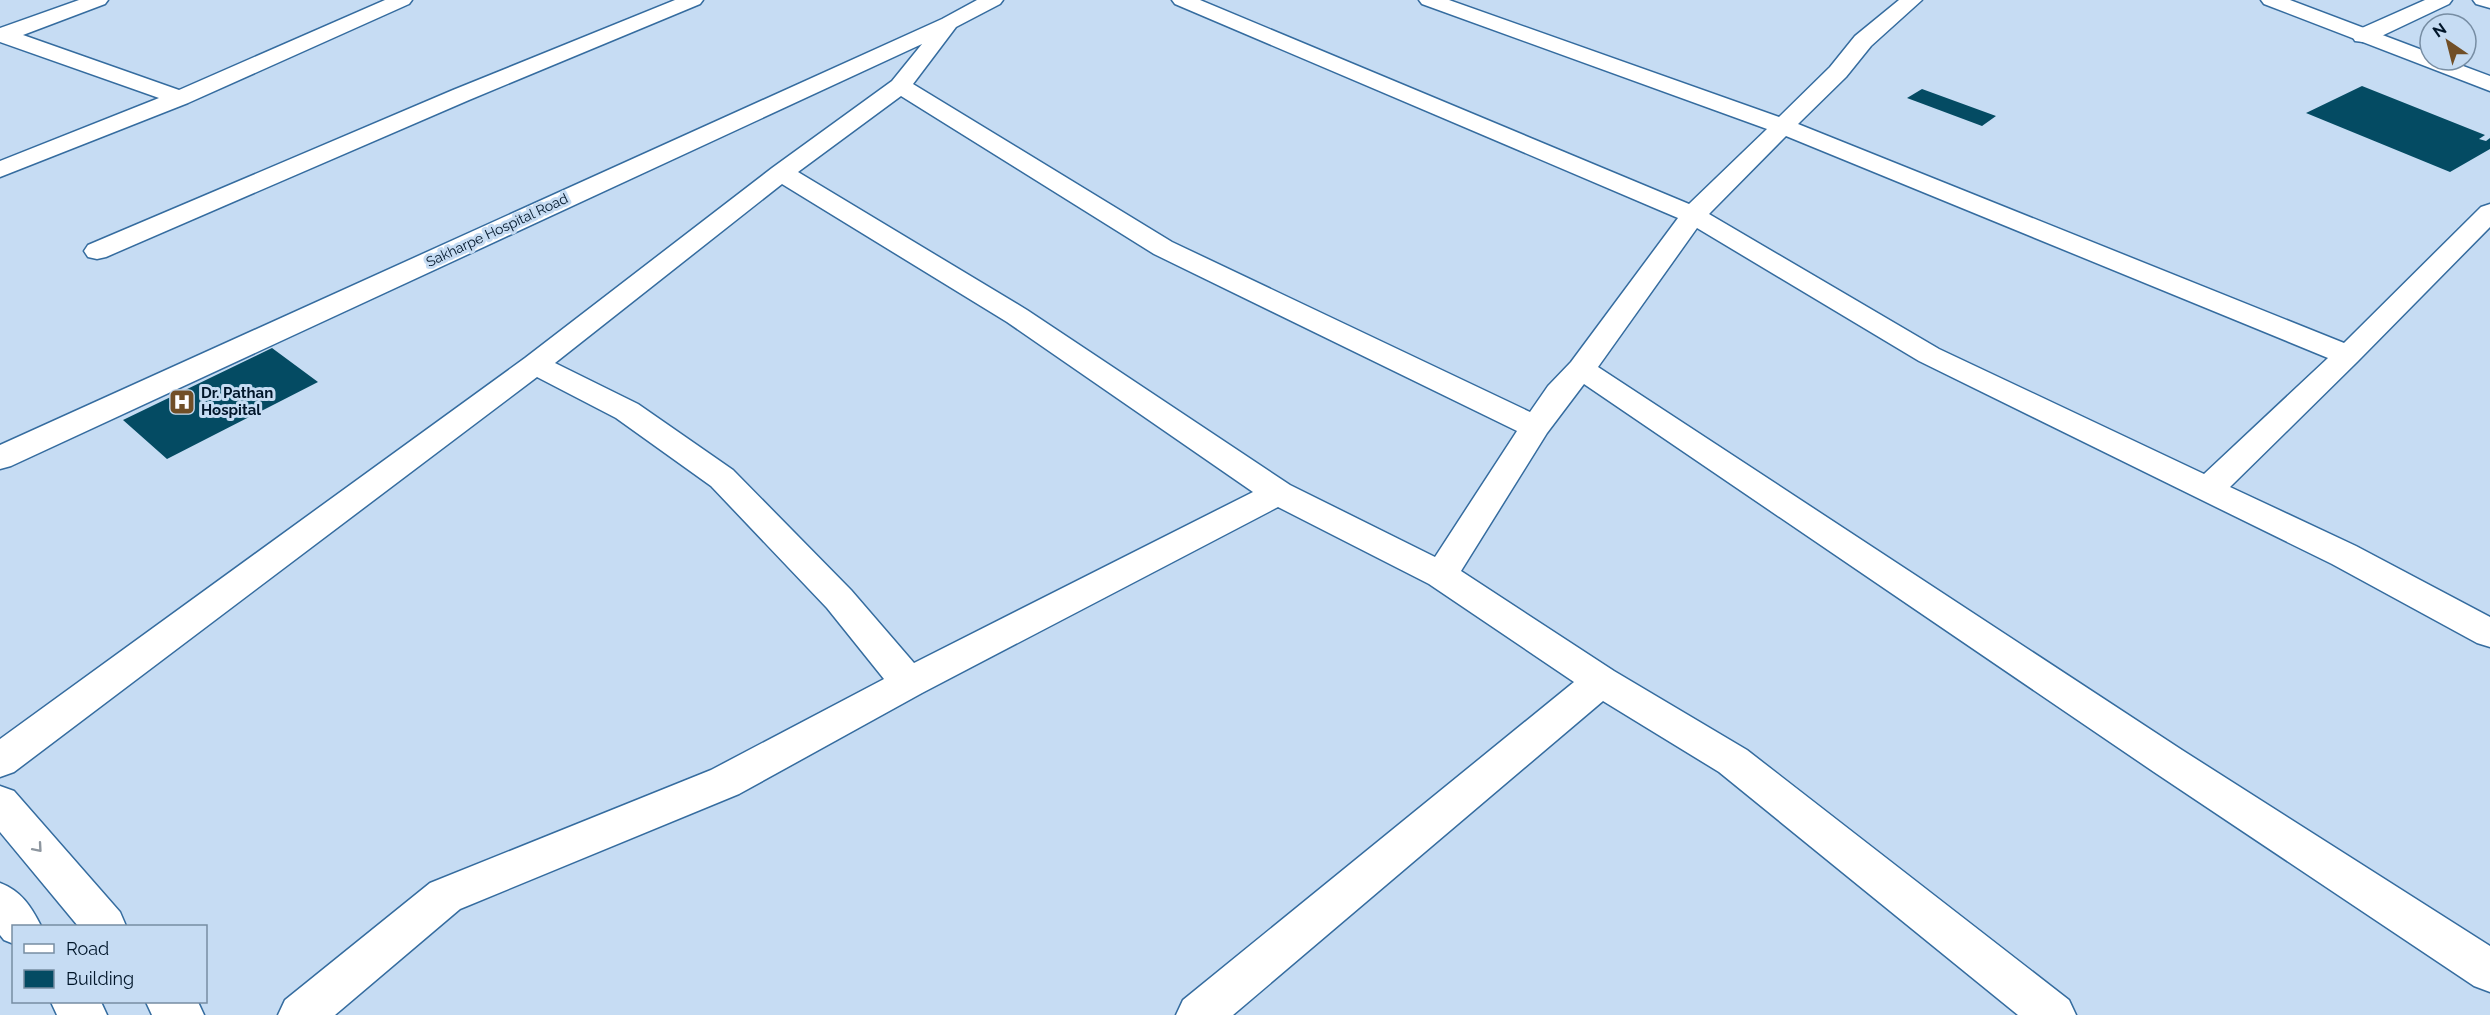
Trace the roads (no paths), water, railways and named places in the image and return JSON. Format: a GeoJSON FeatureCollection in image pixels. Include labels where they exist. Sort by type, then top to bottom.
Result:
{"type":"FeatureCollection","features":[{"type":"Feature","properties":{"kind":"street"},"geometry":{"type":"LineString","coordinates":[[1,35],[98,0]]}},
{"type":"Feature","properties":{"kind":"street"},"geometry":{"type":"LineString","coordinates":[[97,251],[693,0]]}},
{"type":"Feature","properties":{"kind":"street","name":"Sakharpe Hospital Road"},"geometry":{"type":"LineString","coordinates":[[0,458],[993,0]]}},
{"type":"Feature","properties":{"kind":"street"},"geometry":{"type":"LineString","coordinates":[[1182,0],[1218,5],[1693,215],[1929,355],[2344,555],[2490,633]]}},
{"type":"Feature","properties":{"kind":"street"},"geometry":{"type":"LineString","coordinates":[[1429,0],[1782,126],[2348,355]]}},
{"type":"Feature","properties":{"kind":"street"},"geometry":{"type":"LineString","coordinates":[[1441,575],[1535,427],[1559,393],[1581,369],[1693,215],[1838,72],[1863,41],[1910,0]]}},
{"type":"Feature","properties":{"kind":"street"},"geometry":{"type":"LineString","coordinates":[[2271,0],[2490,84]]}},
{"type":"Feature","properties":{"kind":"street"},"geometry":{"type":"LineString","coordinates":[[2363,36],[2442,0]]}},
{"type":"Feature","properties":{"kind":"street"},"geometry":{"type":"LineString","coordinates":[[2483,0],[2490,2]]}},
{"type":"Feature","properties":{"kind":"street"},"geometry":{"type":"LineString","coordinates":[[0,170],[180,98],[389,2]]}},
{"type":"Feature","properties":{"kind":"street"},"geometry":{"type":"LineString","coordinates":[[0,760],[535,364],[781,173],[900,86],[949,22]]}},
{"type":"Feature","properties":{"kind":"street"},"geometry":{"type":"LineString","coordinates":[[1,35],[180,98]]}},
{"type":"Feature","properties":{"kind":"street"},"geometry":{"type":"LineString","coordinates":[[900,86],[1163,248],[1535,427]]}},
{"type":"Feature","properties":{"kind":"street"},"geometry":{"type":"LineString","coordinates":[[781,173],[1017,316],[1278,493],[1441,575],[1601,681],[1733,761],[2053,1015]]}},
{"type":"Feature","properties":{"kind":"street"},"geometry":{"type":"LineString","coordinates":[[2208,490],[2348,355],[2490,212]]}},
{"type":"Feature","properties":{"kind":"street"},"geometry":{"type":"LineString","coordinates":[[535,364],[627,411],[722,478],[838,599],[909,683]]}},
{"type":"Feature","properties":{"kind":"street"},"geometry":{"type":"LineString","coordinates":[[1581,369],[2168,761],[2490,971]]}},
{"type":"Feature","properties":{"kind":"street"},"geometry":{"type":"LineString","coordinates":[[301,1015],[446,896],[725,782],[909,683],[1278,493]]}},
{"type":"Feature","properties":{"kind":"street"},"geometry":{"type":"LineString","coordinates":[[1199,1015],[1601,681]]}},
{"type":"Feature","properties":{"kind":"street"},"geometry":{"type":"LineString","coordinates":[[0,803],[103,925]]}},
{"type":"Feature","properties":{"kind":"street"},"geometry":{"type":"LineString","coordinates":[[0,902],[17,925]]}},
{"type":"Feature","properties":{"kind":"street"},"geometry":{"type":"LineString","coordinates":[[75,1003],[84,1015]]}},
{"type":"Feature","properties":{"kind":"street"},"geometry":{"type":"LineString","coordinates":[[170,1003],[181,1015]]}},
{"type":"Feature","properties":{"kind":"place","name":"Dr. Pathan Hospital"},"geometry":{"type":"Point","coordinates":[182,402]}}]}
